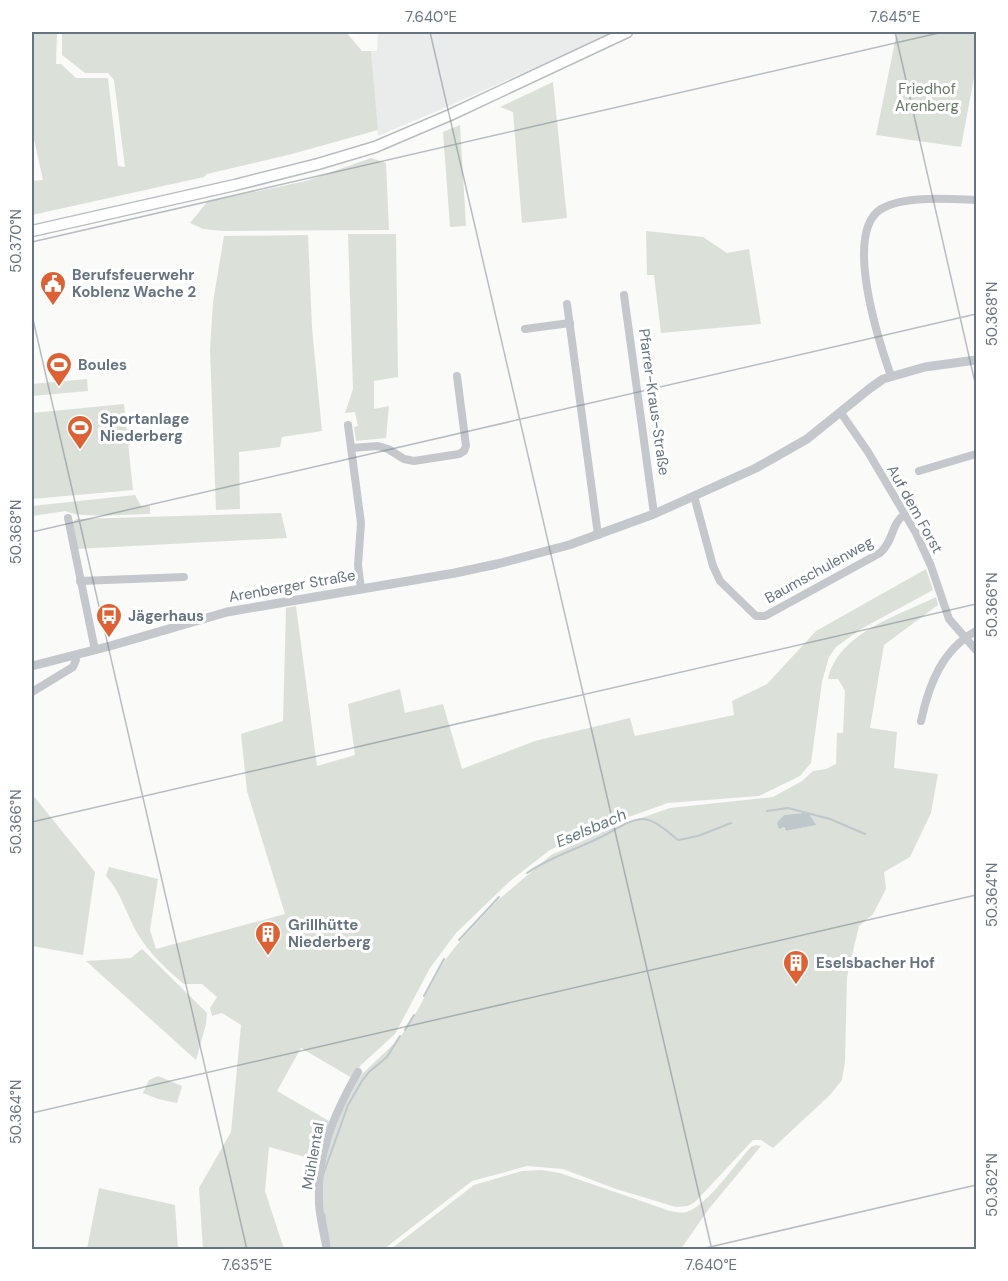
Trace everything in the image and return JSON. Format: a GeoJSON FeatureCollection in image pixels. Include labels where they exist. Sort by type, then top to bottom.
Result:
{"type":"FeatureCollection","features":[{"type":"Feature","properties":{"kind":"main road"},"geometry":{"type":"LineString","coordinates":[[32,231],[235,185],[375,147],[450,115],[627,32]]}},
{"type":"Feature","properties":{"kind":"street"},"geometry":{"type":"LineString","coordinates":[[891,376],[876,335],[868,300],[865,240],[869,222],[882,208],[898,203],[976,200]]}},
{"type":"Feature","properties":{"kind":"street","name":"Pfarrer-Kraus-Straße"},"geometry":{"type":"LineString","coordinates":[[624,295],[654,514]]}},
{"type":"Feature","properties":{"kind":"street"},"geometry":{"type":"LineString","coordinates":[[567,304],[598,535],[654,514],[756,468],[797,445],[876,384],[891,376],[925,367],[976,360]]}},
{"type":"Feature","properties":{"kind":"street"},"geometry":{"type":"LineString","coordinates":[[525,329],[570,323]]}},
{"type":"Feature","properties":{"kind":"street"},"geometry":{"type":"LineString","coordinates":[[351,448],[378,446],[404,459],[414,461],[464,452],[466,446],[458,376]]}},
{"type":"Feature","properties":{"kind":"street","name":"Auf dem Forst"},"geometry":{"type":"LineString","coordinates":[[841,413],[868,452],[927,555],[949,619],[976,650]]}},
{"type":"Feature","properties":{"kind":"street"},"geometry":{"type":"LineString","coordinates":[[348,425],[361,523],[358,565],[361,589]]}},
{"type":"Feature","properties":{"kind":"street"},"geometry":{"type":"LineString","coordinates":[[919,471],[976,454]]}},
{"type":"Feature","properties":{"kind":"street","name":"Baumschulenweg"},"geometry":{"type":"LineString","coordinates":[[694,496],[712,566],[720,581],[756,616],[765,616],[880,553],[892,538],[898,520],[905,514]]}},
{"type":"Feature","properties":{"kind":"street"},"geometry":{"type":"LineString","coordinates":[[68,518],[95,650]]}},
{"type":"Feature","properties":{"kind":"street","name":"Arenberger Straße"},"geometry":{"type":"LineString","coordinates":[[32,666],[227,612],[497,564],[598,535]]}},
{"type":"Feature","properties":{"kind":"street"},"geometry":{"type":"LineString","coordinates":[[80,581],[184,577]]}},
{"type":"Feature","properties":{"kind":"street"},"geometry":{"type":"LineString","coordinates":[[921,721],[927,694],[943,660],[964,638],[976,631]]}},
{"type":"Feature","properties":{"kind":"street"},"geometry":{"type":"LineString","coordinates":[[32,692],[73,667],[76,660],[74,655]]}},
{"type":"Feature","properties":{"kind":"street","name":"Mühlental"},"geometry":{"type":"LineString","coordinates":[[327,1250],[319,1205],[319,1184],[324,1153],[330,1126],[337,1109],[358,1073]]}},
{"type":"Feature","properties":{"kind":"shaded area"},"geometry":{"type":"Polygon","coordinates":[[[378,32],[615,32],[378,136],[371,51],[377,51],[378,32]]]}},
{"type":"Feature","properties":{"kind":"shaded area"},"geometry":{"type":"Polygon","coordinates":[[[809,814],[816,825],[786,831],[784,827],[779,829],[777,823],[784,815],[809,814]]]}},
{"type":"Feature","properties":{"kind":"green space"},"geometry":{"type":"Polygon","coordinates":[[[62,32],[346,32],[362,51],[371,51],[378,130],[292,154],[207,174],[204,177],[32,215],[32,181],[43,180],[32,130],[32,34],[57,34],[56,64],[61,64],[76,78],[108,78],[118,166],[125,167],[114,80],[108,73],[85,73],[62,55],[62,32]]]}},
{"type":"Feature","properties":{"kind":"green space","name":"Friedhof Arenberg"},"geometry":{"type":"Polygon","coordinates":[[[897,32],[976,32],[976,67],[961,147],[876,135],[897,32]]]}},
{"type":"Feature","properties":{"kind":"green space"},"geometry":{"type":"Polygon","coordinates":[[[553,82],[567,218],[522,223],[513,112],[500,107],[553,82]]]}},
{"type":"Feature","properties":{"kind":"green space"},"geometry":{"type":"Polygon","coordinates":[[[460,125],[466,226],[450,227],[443,132],[460,125]]]}},
{"type":"Feature","properties":{"kind":"green space"},"geometry":{"type":"Polygon","coordinates":[[[371,158],[386,163],[389,230],[223,231],[203,229],[190,223],[207,202],[306,181],[371,158]]]}},
{"type":"Feature","properties":{"kind":"green space"},"geometry":{"type":"Polygon","coordinates":[[[646,231],[703,237],[727,253],[749,249],[761,324],[661,333],[654,275],[647,275],[646,231]]]}},
{"type":"Feature","properties":{"kind":"green space"},"geometry":{"type":"Polygon","coordinates":[[[348,234],[396,234],[398,377],[374,381],[374,409],[389,406],[386,438],[356,441],[354,427],[358,426],[355,412],[345,413],[353,389],[348,234]]]}},
{"type":"Feature","properties":{"kind":"green space"},"geometry":{"type":"Polygon","coordinates":[[[308,235],[312,328],[322,431],[282,437],[280,447],[239,452],[240,509],[216,510],[210,350],[213,302],[224,236],[308,235]]]}},
{"type":"Feature","properties":{"kind":"green space","name":"Boules"},"geometry":{"type":"Polygon","coordinates":[[[87,379],[88,391],[32,396],[32,384],[87,379]]]}},
{"type":"Feature","properties":{"kind":"green space","name":"Sportanlage Niederberg"},"geometry":{"type":"Polygon","coordinates":[[[124,404],[133,490],[32,499],[32,413],[124,404]]]}},
{"type":"Feature","properties":{"kind":"green space"},"geometry":{"type":"Polygon","coordinates":[[[135,495],[141,506],[150,506],[150,514],[82,515],[66,511],[32,516],[32,506],[135,495]]]}},
{"type":"Feature","properties":{"kind":"green space"},"geometry":{"type":"Polygon","coordinates":[[[281,513],[287,538],[76,549],[72,523],[76,519],[281,513]]]}},
{"type":"Feature","properties":{"kind":"green space"},"geometry":{"type":"Polygon","coordinates":[[[926,569],[933,590],[861,629],[836,647],[829,657],[822,682],[811,763],[800,776],[759,796],[668,803],[589,831],[550,850],[510,881],[456,933],[430,968],[395,1034],[361,1065],[352,1078],[301,1048],[277,1091],[329,1121],[320,1161],[269,1147],[265,1191],[284,1249],[203,1249],[199,1188],[231,1132],[241,1025],[222,1013],[212,1016],[210,1008],[217,997],[202,984],[184,984],[153,954],[137,933],[120,896],[106,876],[109,867],[158,879],[150,930],[156,949],[285,914],[247,791],[241,734],[283,721],[286,608],[296,606],[317,766],[355,755],[348,704],[400,689],[405,713],[443,704],[462,769],[535,741],[630,718],[635,736],[734,715],[732,701],[767,684],[816,631],[926,569]]]}},
{"type":"Feature","properties":{"kind":"green space"},"geometry":{"type":"Polygon","coordinates":[[[936,597],[938,605],[884,645],[870,728],[897,732],[894,768],[938,774],[931,813],[910,857],[884,872],[886,889],[873,914],[859,926],[847,977],[845,1062],[842,1080],[830,1095],[773,1148],[761,1140],[753,1140],[695,1202],[688,1206],[676,1207],[616,1189],[563,1169],[527,1166],[472,1181],[384,1249],[330,1250],[321,1213],[321,1178],[333,1127],[361,1075],[398,1040],[412,1020],[445,960],[497,901],[551,855],[612,828],[670,808],[773,797],[802,781],[813,771],[826,769],[836,764],[837,733],[843,733],[845,691],[838,679],[828,679],[834,663],[857,637],[888,619],[936,597]],[[809,814],[784,815],[780,821],[786,831],[815,825],[809,814]]]}},
{"type":"Feature","properties":{"kind":"green space"},"geometry":{"type":"Polygon","coordinates":[[[32,794],[95,872],[83,955],[32,946],[32,794]]]}},
{"type":"Feature","properties":{"kind":"green space"},"geometry":{"type":"Polygon","coordinates":[[[142,949],[207,1013],[196,1060],[86,961],[131,958],[142,949]]]}},
{"type":"Feature","properties":{"kind":"green space"},"geometry":{"type":"Polygon","coordinates":[[[158,1076],[182,1086],[177,1103],[143,1093],[149,1080],[158,1076]]]}},
{"type":"Feature","properties":{"kind":"green space"},"geometry":{"type":"Polygon","coordinates":[[[761,1146],[708,1210],[681,1249],[391,1249],[474,1185],[522,1171],[542,1170],[560,1173],[670,1211],[687,1212],[705,1200],[751,1147],[761,1146]]]}},
{"type":"Feature","properties":{"kind":"green space"},"geometry":{"type":"Polygon","coordinates":[[[99,1188],[175,1205],[178,1249],[87,1249],[99,1188]]]}},
{"type":"Feature","properties":{"kind":"waterway","name":"Eselsbach"},"geometry":{"type":"LineString","coordinates":[[767,811],[788,808],[830,819],[865,834]]}},
{"type":"Feature","properties":{"kind":"waterway","name":"Eselsbach"},"geometry":{"type":"LineString","coordinates":[[527,873],[636,820],[652,821],[678,840],[698,836],[731,823]]}},
{"type":"Feature","properties":{"kind":"waterway","name":"Eselsbach"},"geometry":{"type":"LineString","coordinates":[[459,940],[499,897]]}},
{"type":"Feature","properties":{"kind":"waterway","name":"Eselsbach"},"geometry":{"type":"LineString","coordinates":[[424,996],[444,959]]}},
{"type":"Feature","properties":{"kind":"waterway","name":"Eselsbach"},"geometry":{"type":"LineString","coordinates":[[405,1030],[414,1015]]}},
{"type":"Feature","properties":{"kind":"waterway","name":"Eselsbach"},"geometry":{"type":"LineString","coordinates":[[323,1175],[348,1105],[362,1081],[387,1057],[400,1036]]}},
{"type":"Feature","properties":{"kind":"waterway","name":"Eselsbach"},"geometry":{"type":"LineString","coordinates":[[324,1214],[329,1243]]}},
{"type":"Feature","properties":{"kind":"place","name":"Berufsfeuerwehr Koblenz Wache 2"},"geometry":{"type":"Point","coordinates":[53,307]}},
{"type":"Feature","properties":{"kind":"place","name":"Boules"},"geometry":{"type":"Point","coordinates":[59,388]}},
{"type":"Feature","properties":{"kind":"place","name":"Sportanlage Niederberg"},"geometry":{"type":"Point","coordinates":[80,451]}},
{"type":"Feature","properties":{"kind":"place","name":"Jägerhaus"},"geometry":{"type":"Point","coordinates":[109,639]}},
{"type":"Feature","properties":{"kind":"place","name":"Grillhütte Niederberg"},"geometry":{"type":"Point","coordinates":[268,957]}},
{"type":"Feature","properties":{"kind":"place","name":"Eselsbacher Hof"},"geometry":{"type":"Point","coordinates":[796,986]}}]}
